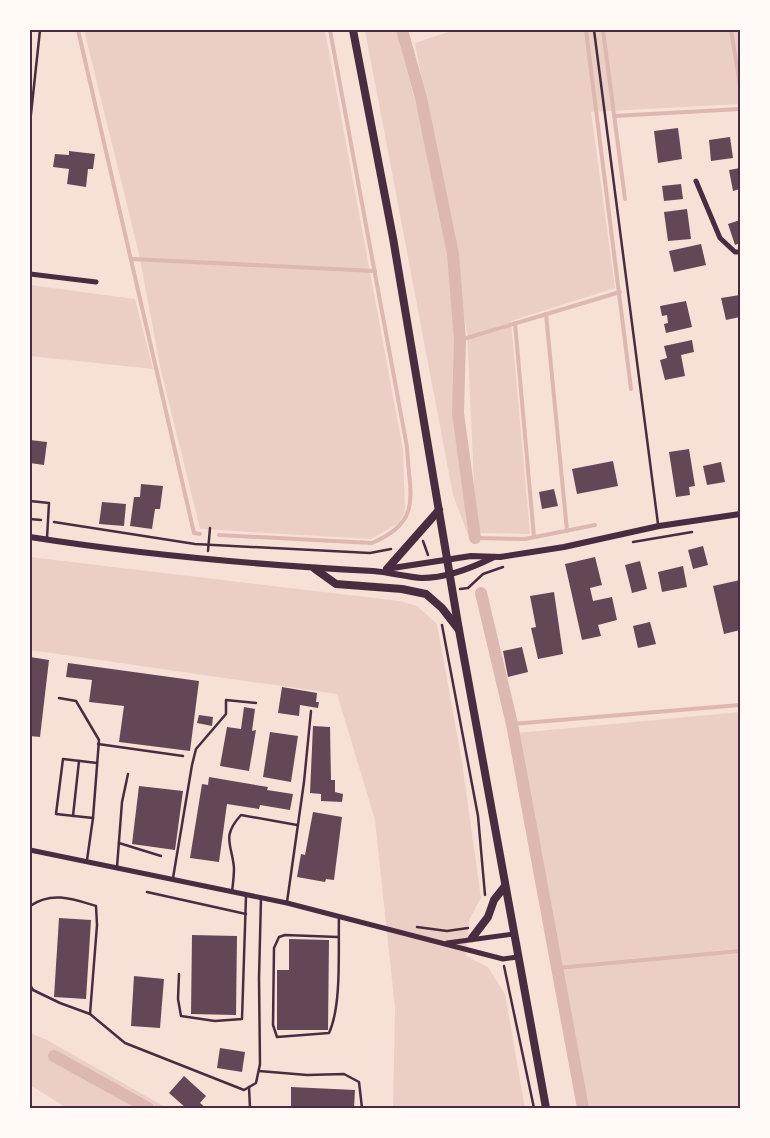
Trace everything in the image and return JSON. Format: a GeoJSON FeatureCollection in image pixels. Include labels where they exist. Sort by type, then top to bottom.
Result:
{"type":"FeatureCollection","features":[{"type":"Feature","properties":{"kind":"main road"},"geometry":{"type":"LineString","coordinates":[[353,30],[393,238],[459,630],[546,1108]]}},
{"type":"Feature","properties":{"kind":"main road"},"geometry":{"type":"LineString","coordinates":[[387,569],[439,510]]}},
{"type":"Feature","properties":{"kind":"main road"},"geometry":{"type":"LineString","coordinates":[[315,569],[336,584],[402,589],[426,594],[442,608],[459,630]]}},
{"type":"Feature","properties":{"kind":"main road"},"geometry":{"type":"LineString","coordinates":[[472,938],[488,917],[494,900],[505,886]]}},
{"type":"Feature","properties":{"kind":"street"},"geometry":{"type":"LineString","coordinates":[[696,181],[720,238],[735,252],[740,252]]}},
{"type":"Feature","properties":{"kind":"street"},"geometry":{"type":"LineString","coordinates":[[30,274],[96,282]]}},
{"type":"Feature","properties":{"kind":"street"},"geometry":{"type":"LineString","coordinates":[[375,572],[448,559],[471,556],[494,557],[564,546],[659,526],[740,514]]}},
{"type":"Feature","properties":{"kind":"street"},"geometry":{"type":"LineString","coordinates":[[30,537],[152,555],[315,569],[375,572],[422,578],[450,574],[472,568],[494,557]]}},
{"type":"Feature","properties":{"kind":"street"},"geometry":{"type":"LineString","coordinates":[[30,850],[287,903],[503,959],[518,957]]}},
{"type":"Feature","properties":{"kind":"street"},"geometry":{"type":"LineString","coordinates":[[444,943],[514,934]]}},
{"type":"Feature","properties":{"kind":"lane"},"geometry":{"type":"LineString","coordinates":[[30,123],[40,30]]}},
{"type":"Feature","properties":{"kind":"lane"},"geometry":{"type":"LineString","coordinates":[[594,30],[659,526]]}},
{"type":"Feature","properties":{"kind":"lane"},"geometry":{"type":"LineString","coordinates":[[30,501],[48,504],[49,521],[46,540]]}},
{"type":"Feature","properties":{"kind":"lane"},"geometry":{"type":"LineString","coordinates":[[59,698],[76,701],[86,716],[98,744],[93,818],[87,862]]}},
{"type":"Feature","properties":{"kind":"lane"},"geometry":{"type":"LineString","coordinates":[[172,879],[196,749],[226,714],[226,700],[256,703]]}},
{"type":"Feature","properties":{"kind":"lane"},"geometry":{"type":"LineString","coordinates":[[287,903],[304,782],[311,712]]}},
{"type":"Feature","properties":{"kind":"lane"},"geometry":{"type":"LineString","coordinates":[[98,744],[183,756]]}},
{"type":"Feature","properties":{"kind":"lane"},"geometry":{"type":"LineString","coordinates":[[93,818],[56,814],[63,759],[97,763]]}},
{"type":"Feature","properties":{"kind":"lane"},"geometry":{"type":"LineString","coordinates":[[73,816],[79,761]]}},
{"type":"Feature","properties":{"kind":"lane"},"geometry":{"type":"LineString","coordinates":[[117,868],[122,802],[128,774]]}},
{"type":"Feature","properties":{"kind":"lane"},"geometry":{"type":"LineString","coordinates":[[232,892],[234,866],[229,851],[230,827],[240,815],[297,825]]}},
{"type":"Feature","properties":{"kind":"lane"},"geometry":{"type":"LineString","coordinates":[[119,843],[161,856]]}},
{"type":"Feature","properties":{"kind":"lane"},"geometry":{"type":"LineString","coordinates":[[147,892],[246,914]]}},
{"type":"Feature","properties":{"kind":"lane"},"geometry":{"type":"LineString","coordinates":[[179,974],[178,999],[181,1016],[214,1021],[242,1019],[246,894]]}},
{"type":"Feature","properties":{"kind":"lane"},"geometry":{"type":"LineString","coordinates":[[30,906],[50,896],[69,898],[96,906],[97,924],[90,1014]]}},
{"type":"Feature","properties":{"kind":"lane"},"geometry":{"type":"LineString","coordinates":[[30,985],[34,990],[60,1003],[90,1014],[125,1044],[244,1090],[256,1083],[259,1071],[261,898]]}},
{"type":"Feature","properties":{"kind":"lane"},"geometry":{"type":"LineString","coordinates":[[338,937],[285,934],[279,937],[274,948],[272,1025],[273,1033],[276,1037],[329,1034],[334,1022],[339,917]]}},
{"type":"Feature","properties":{"kind":"lane"},"geometry":{"type":"LineString","coordinates":[[259,1071],[307,1075],[344,1074],[359,1082],[362,1108]]}},
{"type":"Feature","properties":{"kind":"lane"},"geometry":{"type":"LineString","coordinates":[[249,1087],[250,1108]]}},
{"type":"Feature","properties":{"kind":"path"},"geometry":{"type":"LineString","coordinates":[[30,519],[208,545],[370,553],[398,546]]}},
{"type":"Feature","properties":{"kind":"path"},"geometry":{"type":"LineString","coordinates":[[208,545],[210,528]]}},
{"type":"Feature","properties":{"kind":"path"},"geometry":{"type":"LineString","coordinates":[[439,618],[447,644],[478,816],[485,900]]}},
{"type":"Feature","properties":{"kind":"path"},"geometry":{"type":"LineString","coordinates":[[409,935],[417,927],[447,931],[467,928],[474,923]]}},
{"type":"Feature","properties":{"kind":"path"},"geometry":{"type":"LineString","coordinates":[[503,959],[534,1108]]}},
{"type":"Feature","properties":{"kind":"shaded area"},"geometry":{"type":"Polygon","coordinates":[[[84,30],[325,30],[403,450],[405,511],[399,523],[371,539],[200,529],[160,366],[139,254],[84,30]]]}},
{"type":"Feature","properties":{"kind":"shaded area"},"geometry":{"type":"Polygon","coordinates":[[[365,30],[396,30],[420,119],[447,252],[456,333],[453,416],[469,537],[453,495],[365,30]]]}},
{"type":"Feature","properties":{"kind":"shaded area"},"geometry":{"type":"Polygon","coordinates":[[[454,30],[740,30],[740,104],[591,112],[615,288],[511,321],[530,534],[481,533],[476,527],[467,332],[415,43],[454,30]]]}},
{"type":"Feature","properties":{"kind":"shaded area"},"geometry":{"type":"Polygon","coordinates":[[[30,285],[135,299],[153,369],[30,356],[30,285]]]}},
{"type":"Feature","properties":{"kind":"shaded area"},"geometry":{"type":"Polygon","coordinates":[[[30,557],[400,601],[417,606],[437,624],[462,762],[481,898],[469,920],[466,956],[488,967],[505,994],[525,1108],[393,1108],[395,1008],[375,820],[337,694],[30,650],[30,557]]]}},
{"type":"Feature","properties":{"kind":"shaded area"},"geometry":{"type":"Polygon","coordinates":[[[740,712],[740,1108],[586,1108],[517,733],[740,712]]]}},
{"type":"Feature","properties":{"kind":"shaded area"},"geometry":{"type":"Polygon","coordinates":[[[30,1033],[47,1040],[167,1108],[67,1108],[30,1085],[30,1033]]]}},
{"type":"Feature","properties":{"kind":"building"},"geometry":{"type":"Polygon","coordinates":[[[678,128],[682,159],[658,163],[654,131],[678,128]]]}},
{"type":"Feature","properties":{"kind":"building"},"geometry":{"type":"Polygon","coordinates":[[[730,137],[733,158],[711,161],[709,140],[730,137]]]}},
{"type":"Feature","properties":{"kind":"building"},"geometry":{"type":"Polygon","coordinates":[[[69,151],[95,154],[93,169],[88,169],[86,187],[67,184],[69,169],[53,167],[55,154],[69,155],[69,151]]]}},
{"type":"Feature","properties":{"kind":"building"},"geometry":{"type":"Polygon","coordinates":[[[740,168],[740,189],[733,191],[729,170],[740,168]]]}},
{"type":"Feature","properties":{"kind":"building"},"geometry":{"type":"Polygon","coordinates":[[[681,184],[683,199],[664,201],[662,186],[681,184]]]}},
{"type":"Feature","properties":{"kind":"building"},"geometry":{"type":"Polygon","coordinates":[[[687,209],[691,239],[668,241],[664,212],[687,209]]]}},
{"type":"Feature","properties":{"kind":"building"},"geometry":{"type":"Polygon","coordinates":[[[740,220],[740,243],[735,245],[728,224],[740,220]]]}},
{"type":"Feature","properties":{"kind":"building"},"geometry":{"type":"Polygon","coordinates":[[[701,244],[706,265],[674,272],[669,251],[701,244]]]}},
{"type":"Feature","properties":{"kind":"building"},"geometry":{"type":"Polygon","coordinates":[[[740,295],[740,317],[726,320],[721,298],[740,295]]]}},
{"type":"Feature","properties":{"kind":"building"},"geometry":{"type":"Polygon","coordinates":[[[686,301],[692,327],[666,333],[664,324],[668,323],[667,315],[662,316],[660,306],[686,301]]]}},
{"type":"Feature","properties":{"kind":"building"},"geometry":{"type":"Polygon","coordinates":[[[692,340],[694,352],[681,355],[685,376],[665,380],[660,360],[667,358],[664,346],[692,340]]]}},
{"type":"Feature","properties":{"kind":"building"},"geometry":{"type":"Polygon","coordinates":[[[30,440],[47,442],[44,465],[30,463],[30,440]]]}},
{"type":"Feature","properties":{"kind":"building"},"geometry":{"type":"Polygon","coordinates":[[[689,449],[695,486],[689,487],[690,495],[676,497],[669,452],[689,449]]]}},
{"type":"Feature","properties":{"kind":"building"},"geometry":{"type":"Polygon","coordinates":[[[613,461],[618,486],[577,494],[572,469],[613,461]]]}},
{"type":"Feature","properties":{"kind":"building"},"geometry":{"type":"Polygon","coordinates":[[[721,462],[725,482],[707,485],[703,466],[721,462]]]}},
{"type":"Feature","properties":{"kind":"building"},"geometry":{"type":"Polygon","coordinates":[[[141,484],[163,486],[160,509],[155,509],[152,529],[130,526],[134,497],[140,497],[141,484]]]}},
{"type":"Feature","properties":{"kind":"building"},"geometry":{"type":"Polygon","coordinates":[[[554,489],[558,506],[542,509],[539,492],[554,489]]]}},
{"type":"Feature","properties":{"kind":"building"},"geometry":{"type":"Polygon","coordinates":[[[102,502],[126,504],[124,526],[99,524],[102,502]]]}},
{"type":"Feature","properties":{"kind":"building"},"geometry":{"type":"Polygon","coordinates":[[[703,546],[708,565],[693,569],[688,550],[703,546]]]}},
{"type":"Feature","properties":{"kind":"building"},"geometry":{"type":"Polygon","coordinates":[[[595,557],[602,585],[590,588],[593,601],[612,597],[617,620],[598,625],[601,636],[582,640],[565,564],[595,557]]]}},
{"type":"Feature","properties":{"kind":"building"},"geometry":{"type":"Polygon","coordinates":[[[640,561],[647,589],[632,593],[625,565],[640,561]]]}},
{"type":"Feature","properties":{"kind":"building"},"geometry":{"type":"Polygon","coordinates":[[[683,566],[687,587],[662,592],[658,572],[683,566]]]}},
{"type":"Feature","properties":{"kind":"building"},"geometry":{"type":"Polygon","coordinates":[[[740,580],[740,630],[724,634],[713,586],[740,580]]]}},
{"type":"Feature","properties":{"kind":"building"},"geometry":{"type":"Polygon","coordinates":[[[554,592],[563,654],[538,659],[531,628],[536,627],[530,596],[554,592]]]}},
{"type":"Feature","properties":{"kind":"building"},"geometry":{"type":"Polygon","coordinates":[[[650,622],[656,644],[638,648],[633,626],[650,622]]]}},
{"type":"Feature","properties":{"kind":"building"},"geometry":{"type":"Polygon","coordinates":[[[522,647],[528,672],[508,677],[503,651],[522,647]]]}},
{"type":"Feature","properties":{"kind":"building"},"geometry":{"type":"Polygon","coordinates":[[[30,657],[49,660],[40,737],[30,736],[30,657]]]}},
{"type":"Feature","properties":{"kind":"building"},"geometry":{"type":"Polygon","coordinates":[[[68,663],[199,681],[190,751],[119,742],[124,706],[89,702],[92,680],[66,677],[68,663]]]}},
{"type":"Feature","properties":{"kind":"building"},"geometry":{"type":"Polygon","coordinates":[[[282,687],[317,693],[316,702],[319,702],[318,708],[300,705],[299,716],[278,713],[282,687]]]}},
{"type":"Feature","properties":{"kind":"building"},"geometry":{"type":"Polygon","coordinates":[[[244,707],[255,709],[252,731],[256,730],[249,771],[220,766],[227,727],[241,729],[244,707]]]}},
{"type":"Feature","properties":{"kind":"building"},"geometry":{"type":"Polygon","coordinates":[[[199,715],[213,717],[212,726],[197,723],[199,715]]]}},
{"type":"Feature","properties":{"kind":"building"},"geometry":{"type":"Polygon","coordinates":[[[313,726],[330,727],[331,780],[335,780],[335,792],[343,794],[342,802],[321,801],[321,794],[310,793],[313,726]]]}},
{"type":"Feature","properties":{"kind":"building"},"geometry":{"type":"Polygon","coordinates":[[[270,732],[298,736],[291,782],[263,777],[270,732]]]}},
{"type":"Feature","properties":{"kind":"building"},"geometry":{"type":"Polygon","coordinates":[[[209,777],[268,787],[267,790],[293,794],[290,810],[260,805],[259,809],[227,804],[219,862],[190,858],[202,784],[208,785],[209,777]]]}},
{"type":"Feature","properties":{"kind":"building"},"geometry":{"type":"Polygon","coordinates":[[[139,786],[183,791],[175,850],[132,844],[139,786]]]}},
{"type":"Feature","properties":{"kind":"building"},"geometry":{"type":"Polygon","coordinates":[[[313,812],[342,817],[334,880],[326,879],[325,882],[297,877],[301,854],[305,855],[313,812]]]}},
{"type":"Feature","properties":{"kind":"building"},"geometry":{"type":"Polygon","coordinates":[[[59,918],[91,920],[86,999],[54,997],[59,918]]]}},
{"type":"Feature","properties":{"kind":"building"},"geometry":{"type":"Polygon","coordinates":[[[192,935],[237,936],[236,1015],[191,1014],[192,935]]]}},
{"type":"Feature","properties":{"kind":"building"},"geometry":{"type":"Polygon","coordinates":[[[289,939],[329,940],[328,1030],[277,1030],[277,970],[289,970],[289,939]]]}},
{"type":"Feature","properties":{"kind":"building"},"geometry":{"type":"Polygon","coordinates":[[[134,976],[164,979],[160,1028],[131,1026],[134,976]]]}},
{"type":"Feature","properties":{"kind":"building"},"geometry":{"type":"Polygon","coordinates":[[[220,1048],[245,1052],[242,1072],[217,1068],[220,1048]]]}},
{"type":"Feature","properties":{"kind":"building"},"geometry":{"type":"Polygon","coordinates":[[[184,1076],[206,1096],[200,1103],[206,1108],[186,1108],[169,1093],[184,1076]]]}},
{"type":"Feature","properties":{"kind":"building"},"geometry":{"type":"Polygon","coordinates":[[[291,1087],[355,1090],[354,1108],[291,1108],[291,1087]]]}},
{"type":"Feature","properties":{"kind":"building"},"geometry":{"type":"Polygon","coordinates":[[[270,1106],[291,1108],[270,1108],[270,1106]]]}},
{"type":"Feature","properties":{"kind":"waterway"},"geometry":{"type":"LineString","coordinates":[[78,30],[194,533],[200,534]]}},
{"type":"Feature","properties":{"kind":"waterway"},"geometry":{"type":"LineString","coordinates":[[219,535],[372,543],[389,534],[400,525],[410,504],[411,492],[407,447],[330,30]]}},
{"type":"Feature","properties":{"kind":"waterway"},"geometry":{"type":"LineString","coordinates":[[402,30],[421,98],[453,254],[460,340],[458,413],[475,538]]}},
{"type":"Feature","properties":{"kind":"waterway"},"geometry":{"type":"LineString","coordinates":[[586,30],[631,389]]}},
{"type":"Feature","properties":{"kind":"waterway"},"geometry":{"type":"LineString","coordinates":[[603,30],[625,199]]}},
{"type":"Feature","properties":{"kind":"waterway"},"geometry":{"type":"LineString","coordinates":[[731,30],[740,85]]}},
{"type":"Feature","properties":{"kind":"waterway"},"geometry":{"type":"LineString","coordinates":[[614,116],[740,109]]}},
{"type":"Feature","properties":{"kind":"waterway"},"geometry":{"type":"LineString","coordinates":[[132,259],[375,271]]}},
{"type":"Feature","properties":{"kind":"waterway"},"geometry":{"type":"LineString","coordinates":[[460,340],[620,292]]}},
{"type":"Feature","properties":{"kind":"waterway"},"geometry":{"type":"LineString","coordinates":[[546,314],[567,531]]}},
{"type":"Feature","properties":{"kind":"waterway"},"geometry":{"type":"LineString","coordinates":[[515,323],[534,537]]}},
{"type":"Feature","properties":{"kind":"waterway"},"geometry":{"type":"LineString","coordinates":[[475,538],[525,539],[595,525]]}},
{"type":"Feature","properties":{"kind":"waterway"},"geometry":{"type":"LineString","coordinates":[[481,593],[512,724],[583,1108]]}},
{"type":"Feature","properties":{"kind":"waterway"},"geometry":{"type":"LineString","coordinates":[[512,724],[740,705]]}},
{"type":"Feature","properties":{"kind":"waterway"},"geometry":{"type":"LineString","coordinates":[[557,968],[740,951]]}},
{"type":"Feature","properties":{"kind":"waterway"},"geometry":{"type":"LineString","coordinates":[[54,1056],[148,1108]]}}]}
